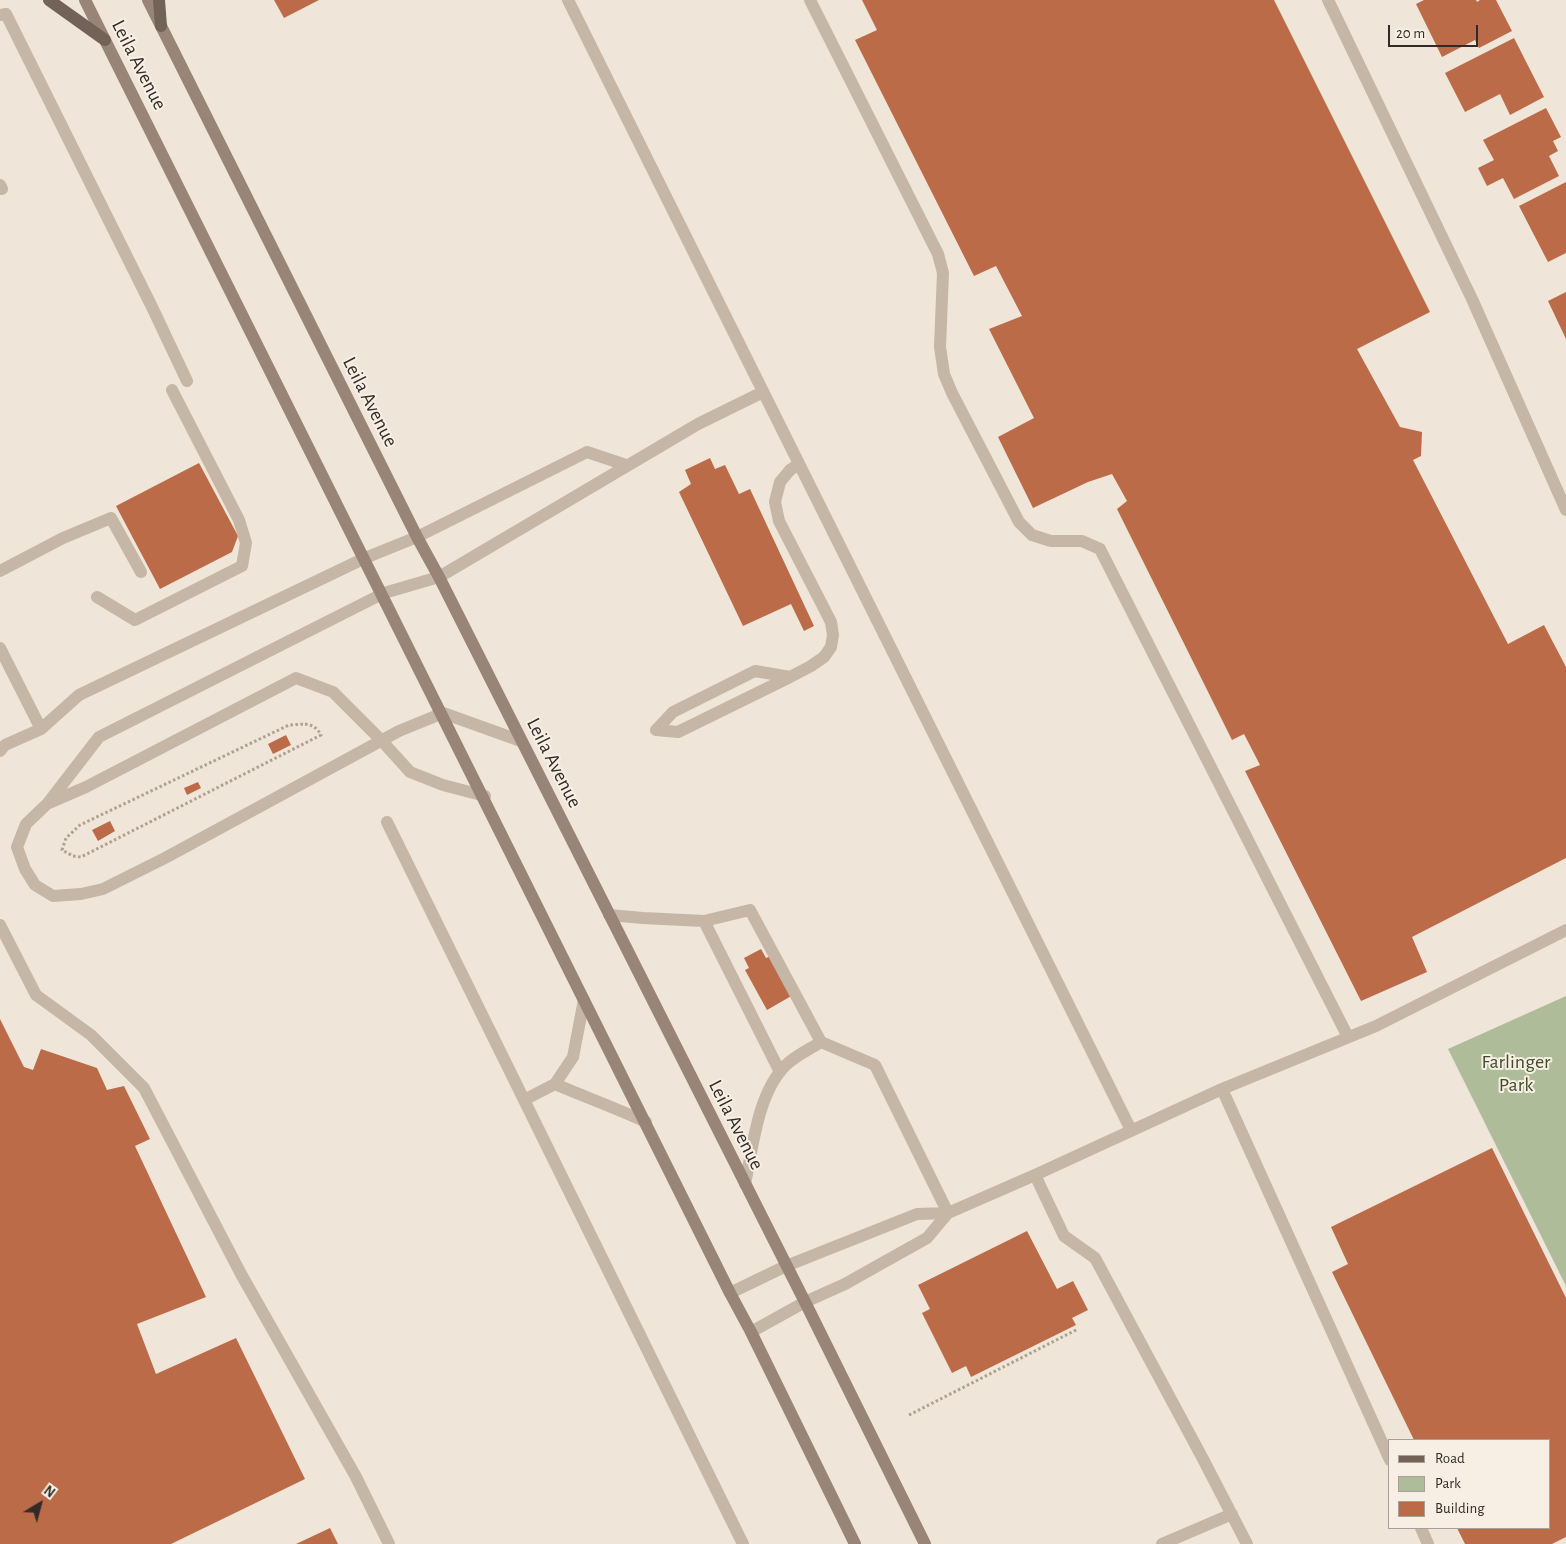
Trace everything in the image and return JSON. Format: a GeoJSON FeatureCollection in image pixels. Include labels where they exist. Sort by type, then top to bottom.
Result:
{"type":"FeatureCollection","features":[{"type":"Feature","properties":{"kind":"main road"},"geometry":{"type":"LineString","coordinates":[[49,0],[105,40]]}},
{"type":"Feature","properties":{"kind":"main road","name":"Leila Avenue"},"geometry":{"type":"LineString","coordinates":[[85,0],[384,593],[855,1544]]}},
{"type":"Feature","properties":{"kind":"main road","name":"Leila Avenue"},"geometry":{"type":"LineString","coordinates":[[148,0],[417,537],[439,577],[805,1302],[925,1544]]}},
{"type":"Feature","properties":{"kind":"main road"},"geometry":{"type":"LineString","coordinates":[[159,0],[161,26]]}},
{"type":"Feature","properties":{"kind":"lane"},"geometry":{"type":"LineString","coordinates":[[568,0],[1131,1130]]}},
{"type":"Feature","properties":{"kind":"lane"},"geometry":{"type":"LineString","coordinates":[[810,0],[938,254],[943,273],[940,347],[944,374],[986,460],[1019,522],[1032,535],[1051,541],[1082,541],[1100,549],[1348,1037]]}},
{"type":"Feature","properties":{"kind":"lane"},"geometry":{"type":"LineString","coordinates":[[1328,0],[1472,299],[1566,510]]}},
{"type":"Feature","properties":{"kind":"lane"},"geometry":{"type":"LineString","coordinates":[[0,15],[6,14],[187,381]]}},
{"type":"Feature","properties":{"kind":"lane"},"geometry":{"type":"LineString","coordinates":[[96,597],[135,620],[242,566],[246,543],[239,520],[172,390]]}},
{"type":"Feature","properties":{"kind":"lane"},"geometry":{"type":"LineString","coordinates":[[521,741],[443,713],[399,731],[165,858],[103,889],[81,894],[53,896],[35,885],[25,869],[17,847],[26,824],[48,803],[99,737],[384,593],[439,577],[626,465],[698,424],[763,392]]}},
{"type":"Feature","properties":{"kind":"lane"},"geometry":{"type":"LineString","coordinates":[[0,751],[5,745],[41,729],[79,695],[365,558],[417,537],[586,452],[626,465]]}},
{"type":"Feature","properties":{"kind":"lane"},"geometry":{"type":"LineString","coordinates":[[790,677],[755,671],[672,712],[656,730],[678,732],[790,677],[812,666],[824,657],[831,647],[833,635],[831,622],[779,521],[775,502],[780,482],[790,470],[799,464]]}},
{"type":"Feature","properties":{"kind":"lane"},"geometry":{"type":"LineString","coordinates":[[0,571],[64,538],[111,518],[141,572]]}},
{"type":"Feature","properties":{"kind":"lane"},"geometry":{"type":"LineString","coordinates":[[0,648],[41,729]]}},
{"type":"Feature","properties":{"kind":"lane"},"geometry":{"type":"LineString","coordinates":[[48,803],[86,787],[296,678],[333,692],[410,772],[442,785],[484,796]]}},
{"type":"Feature","properties":{"kind":"lane"},"geometry":{"type":"LineString","coordinates":[[387,822],[743,1544]]}},
{"type":"Feature","properties":{"kind":"lane"},"geometry":{"type":"LineString","coordinates":[[609,914],[704,921],[750,910],[821,1042],[875,1065],[948,1213]]}},
{"type":"Feature","properties":{"kind":"lane"},"geometry":{"type":"LineString","coordinates":[[704,921],[780,1072]]}},
{"type":"Feature","properties":{"kind":"lane"},"geometry":{"type":"LineString","coordinates":[[0,925],[36,995],[91,1035],[144,1088],[241,1274],[356,1477],[389,1544]]}},
{"type":"Feature","properties":{"kind":"lane"},"geometry":{"type":"LineString","coordinates":[[730,1293],[786,1266],[917,1214],[948,1213],[1222,1089],[1376,1026],[1566,930]]}},
{"type":"Feature","properties":{"kind":"lane"},"geometry":{"type":"LineString","coordinates":[[524,1100],[555,1084],[573,1057],[584,1000]]}},
{"type":"Feature","properties":{"kind":"lane"},"geometry":{"type":"LineString","coordinates":[[745,1184],[754,1138],[767,1091],[786,1064],[821,1042]]}},
{"type":"Feature","properties":{"kind":"lane"},"geometry":{"type":"LineString","coordinates":[[555,1084],[646,1122]]}},
{"type":"Feature","properties":{"kind":"lane"},"geometry":{"type":"LineString","coordinates":[[1222,1089],[1388,1456]]}},
{"type":"Feature","properties":{"kind":"lane"},"geometry":{"type":"LineString","coordinates":[[1035,1175],[1064,1236],[1095,1258],[1247,1544]]}},
{"type":"Feature","properties":{"kind":"lane"},"geometry":{"type":"LineString","coordinates":[[751,1332],[805,1302],[846,1284],[927,1238],[948,1213]]}},
{"type":"Feature","properties":{"kind":"lane"},"geometry":{"type":"LineString","coordinates":[[1162,1544],[1232,1514]]}},
{"type":"Feature","properties":{"kind":"lane"},"geometry":{"type":"LineString","coordinates":[[1421,1529],[1428,1544]]}},
{"type":"Feature","properties":{"kind":"path"},"geometry":{"type":"LineString","coordinates":[[289,725],[311,725],[317,728],[321,735],[81,857],[73,856],[62,850],[66,838],[80,825],[289,725]]}},
{"type":"Feature","properties":{"kind":"path"},"geometry":{"type":"LineString","coordinates":[[909,1415],[1078,1329]]}},
{"type":"Feature","properties":{"kind":"green space","name":"Farlinger Park"},"geometry":{"type":"Polygon","coordinates":[[[1566,996],[1566,1286],[1448,1049],[1566,996]]]}},
{"type":"Feature","properties":{"kind":"building"},"geometry":{"type":"Polygon","coordinates":[[[274,0],[319,0],[284,18],[274,0]]]}},
{"type":"Feature","properties":{"kind":"building"},"geometry":{"type":"Polygon","coordinates":[[[862,0],[1274,0],[1430,312],[1357,349],[1400,427],[1422,432],[1421,456],[1413,460],[1508,644],[1544,625],[1566,667],[1566,858],[1412,937],[1427,972],[1361,1001],[1245,771],[1260,765],[1244,734],[1232,740],[1117,509],[1127,501],[1112,474],[1088,482],[1033,508],[998,437],[1034,418],[989,329],[1022,316],[996,266],[974,276],[855,40],[877,30],[862,0]]]}},
{"type":"Feature","properties":{"kind":"building"},"geometry":{"type":"Polygon","coordinates":[[[1424,0],[1476,0],[1477,2],[1480,0],[1496,0],[1512,31],[1479,48],[1475,40],[1442,57],[1416,4],[1424,0]]]}},
{"type":"Feature","properties":{"kind":"building"},"geometry":{"type":"Polygon","coordinates":[[[1514,38],[1544,97],[1510,115],[1500,94],[1465,112],[1445,73],[1514,38]]]}},
{"type":"Feature","properties":{"kind":"building"},"geometry":{"type":"Polygon","coordinates":[[[1546,108],[1561,137],[1553,141],[1558,151],[1549,156],[1559,176],[1514,199],[1503,178],[1487,186],[1478,168],[1494,160],[1483,140],[1546,108]]]}},
{"type":"Feature","properties":{"kind":"building"},"geometry":{"type":"Polygon","coordinates":[[[1566,182],[1566,253],[1548,262],[1519,206],[1566,182]]]}},
{"type":"Feature","properties":{"kind":"building"},"geometry":{"type":"Polygon","coordinates":[[[1566,292],[1566,339],[1548,301],[1566,292]]]}},
{"type":"Feature","properties":{"kind":"building"},"geometry":{"type":"Polygon","coordinates":[[[710,458],[715,469],[725,465],[739,494],[750,489],[814,626],[804,631],[791,604],[743,626],[679,492],[691,484],[685,470],[710,458]]]}},
{"type":"Feature","properties":{"kind":"building"},"geometry":{"type":"Polygon","coordinates":[[[199,463],[238,536],[232,552],[160,589],[116,506],[199,463]]]}},
{"type":"Feature","properties":{"kind":"building"},"geometry":{"type":"Polygon","coordinates":[[[286,735],[291,745],[273,754],[268,744],[286,735]]]}},
{"type":"Feature","properties":{"kind":"building"},"geometry":{"type":"Polygon","coordinates":[[[198,782],[201,788],[187,795],[184,788],[198,782]]]}},
{"type":"Feature","properties":{"kind":"building"},"geometry":{"type":"Polygon","coordinates":[[[110,821],[115,831],[98,841],[92,830],[110,821]]]}},
{"type":"Feature","properties":{"kind":"building"},"geometry":{"type":"Polygon","coordinates":[[[761,949],[766,958],[771,956],[793,995],[767,1010],[745,970],[749,968],[744,958],[761,949]]]}},
{"type":"Feature","properties":{"kind":"building"},"geometry":{"type":"Polygon","coordinates":[[[0,1019],[24,1067],[33,1070],[41,1049],[97,1068],[107,1090],[124,1086],[150,1139],[135,1146],[206,1297],[137,1324],[156,1374],[236,1338],[305,1479],[171,1544],[0,1544],[0,1019]]]}},
{"type":"Feature","properties":{"kind":"building"},"geometry":{"type":"Polygon","coordinates":[[[1492,1148],[1566,1298],[1566,1537],[1552,1544],[1465,1544],[1458,1529],[1551,1529],[1551,1439],[1414,1439],[1332,1272],[1348,1264],[1331,1227],[1492,1148]]]}},
{"type":"Feature","properties":{"kind":"building"},"geometry":{"type":"Polygon","coordinates":[[[1027,1231],[1057,1289],[1073,1281],[1088,1310],[1072,1318],[1076,1325],[971,1377],[966,1366],[952,1373],[922,1313],[930,1309],[918,1285],[1027,1231]]]}},
{"type":"Feature","properties":{"kind":"building"},"geometry":{"type":"Polygon","coordinates":[[[330,1528],[338,1544],[296,1544],[330,1528]]]}}]}
